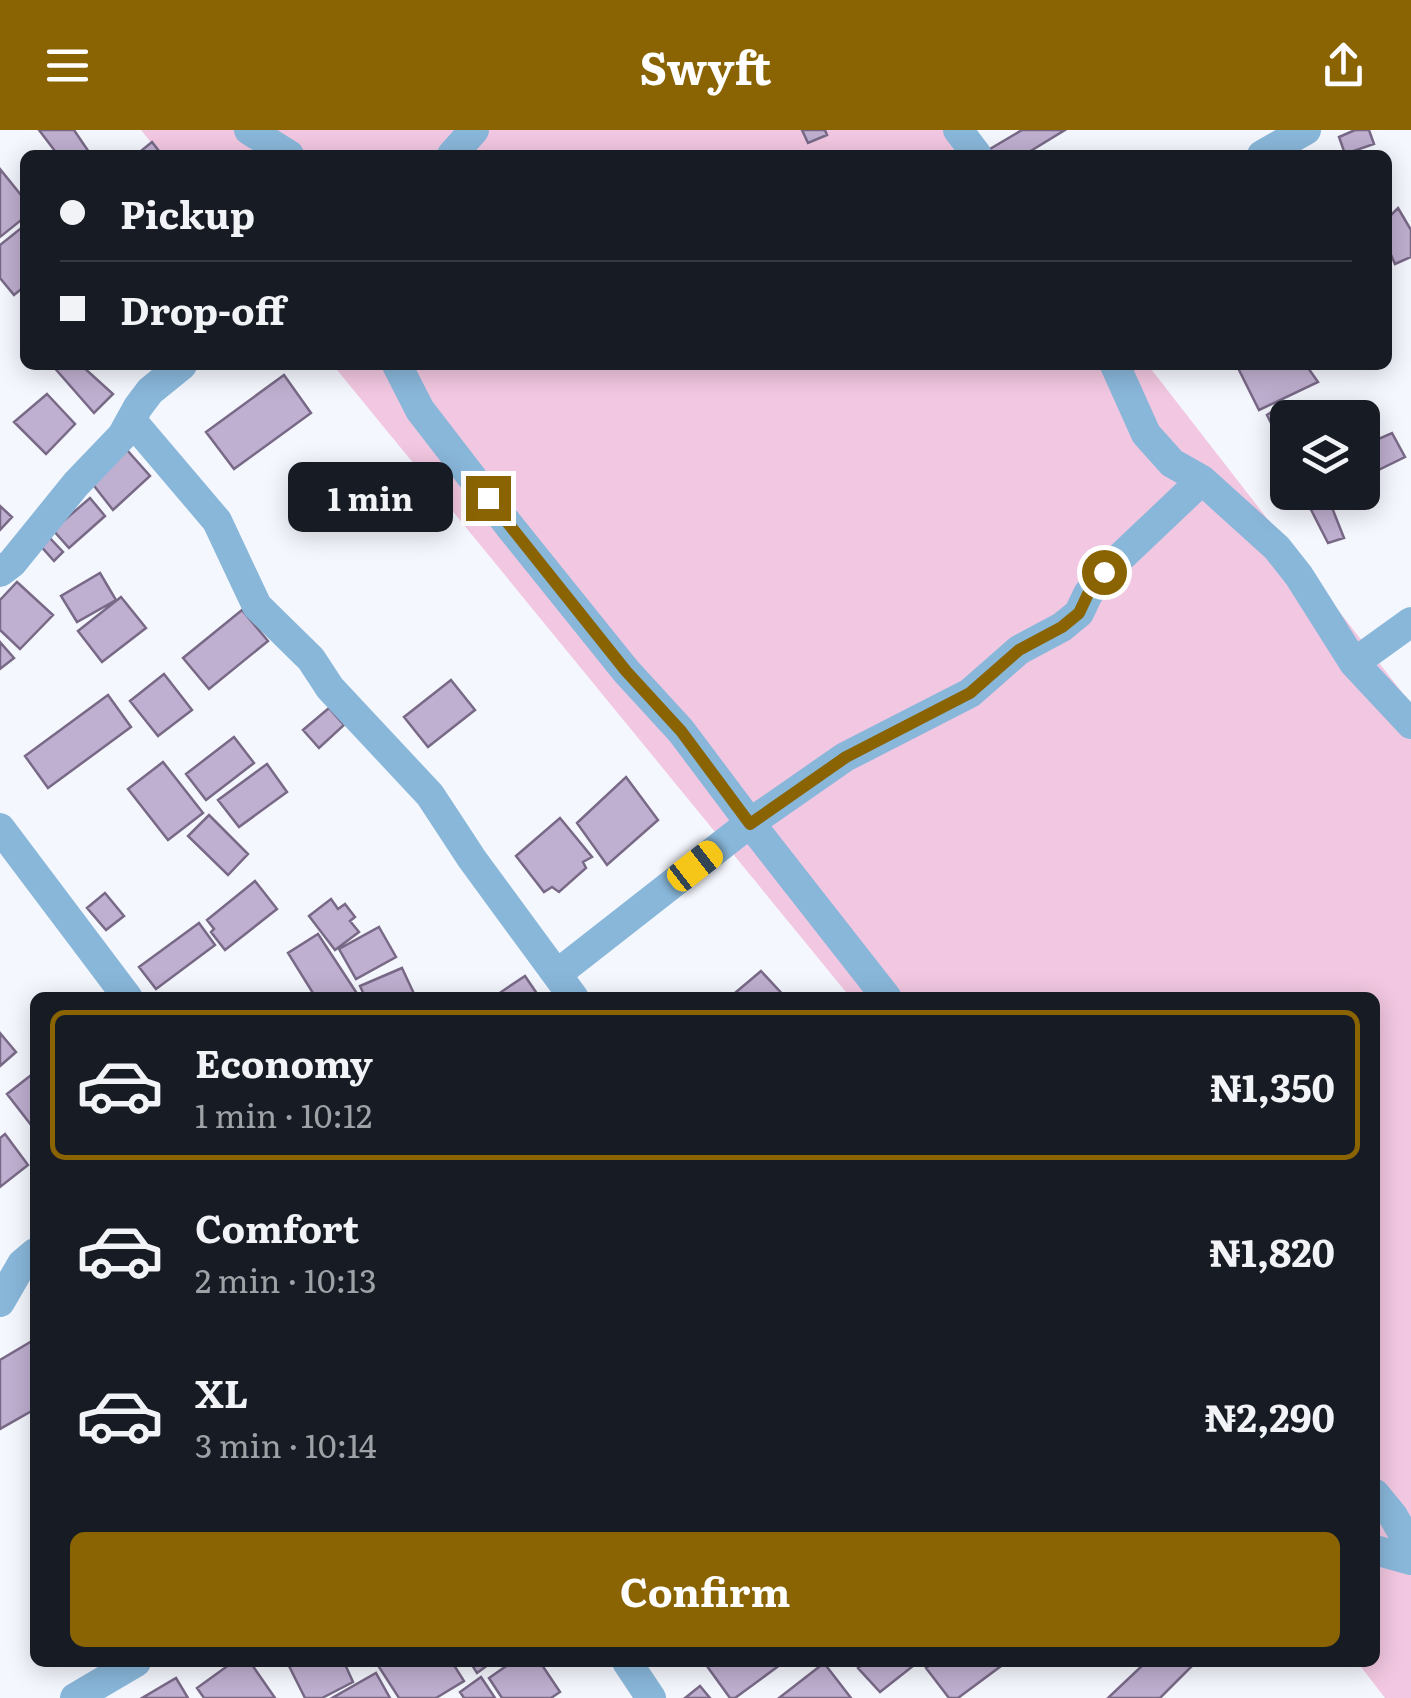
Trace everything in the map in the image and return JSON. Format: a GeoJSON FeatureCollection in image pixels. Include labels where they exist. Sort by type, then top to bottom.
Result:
{"type":"FeatureCollection","features":[{"type":"Feature","properties":{"kind":"street"},"geometry":{"type":"LineString","coordinates":[[249,130],[281,150]]}},
{"type":"Feature","properties":{"kind":"street"},"geometry":{"type":"LineString","coordinates":[[456,150],[474,130]]}},
{"type":"Feature","properties":{"kind":"street"},"geometry":{"type":"LineString","coordinates":[[958,130],[973,150]]}},
{"type":"Feature","properties":{"kind":"street"},"geometry":{"type":"LineString","coordinates":[[1271,150],[1306,130]]}},
{"type":"Feature","properties":{"kind":"street"},"geometry":{"type":"LineString","coordinates":[[0,572],[122,436],[150,391],[176,370]]}},
{"type":"Feature","properties":{"kind":"street"},"geometry":{"type":"LineString","coordinates":[[400,370],[420,410],[510,528],[626,671],[681,731],[882,992]]}},
{"type":"Feature","properties":{"kind":"street"},"geometry":{"type":"LineString","coordinates":[[1117,370],[1146,434],[1172,463],[1202,480],[1276,548],[1299,576],[1354,662],[1411,724]]}},
{"type":"Feature","properties":{"kind":"street"},"geometry":{"type":"LineString","coordinates":[[132,421],[216,521],[257,606],[311,659],[330,688],[430,795],[566,986],[750,824],[846,757],[970,693],[1019,650],[1062,627],[1079,613],[1104,572],[1202,480]]}},
{"type":"Feature","properties":{"kind":"street"},"geometry":{"type":"LineString","coordinates":[[1354,662],[1411,622]]}},
{"type":"Feature","properties":{"kind":"street"},"geometry":{"type":"LineString","coordinates":[[3,839],[123,992]]}},
{"type":"Feature","properties":{"kind":"street"},"geometry":{"type":"LineString","coordinates":[[0,1302],[30,1257]]}},
{"type":"Feature","properties":{"kind":"street"},"geometry":{"type":"LineString","coordinates":[[1380,1500],[1411,1547]]}},
{"type":"Feature","properties":{"kind":"street"},"geometry":{"type":"LineString","coordinates":[[1380,1551],[1411,1560]]}},
{"type":"Feature","properties":{"kind":"street"},"geometry":{"type":"LineString","coordinates":[[76,1698],[128,1667]]}},
{"type":"Feature","properties":{"kind":"street"},"geometry":{"type":"LineString","coordinates":[[630,1667],[651,1698]]}},
{"type":"Feature","properties":{"kind":"shaded area"},"geometry":{"type":"Polygon","coordinates":[[[141,130],[961,130],[979,150],[157,150],[141,130]]]}},
{"type":"Feature","properties":{"kind":"shaded area"},"geometry":{"type":"Polygon","coordinates":[[[337,370],[1152,370],[1411,704],[1411,1698],[1385,1698],[1361,1667],[1380,1667],[1380,992],[846,992],[337,370]]]}},
{"type":"Feature","properties":{"kind":"building"},"geometry":{"type":"Polygon","coordinates":[[[39,130],[74,130],[88,150],[54,150],[39,130]]]}},
{"type":"Feature","properties":{"kind":"building"},"geometry":{"type":"Polygon","coordinates":[[[802,130],[825,130],[827,135],[808,143],[802,130]]]}},
{"type":"Feature","properties":{"kind":"building"},"geometry":{"type":"Polygon","coordinates":[[[1022,130],[1065,130],[1032,150],[988,150],[1022,130]]]}},
{"type":"Feature","properties":{"kind":"building"},"geometry":{"type":"Polygon","coordinates":[[[1355,130],[1369,130],[1374,144],[1344,150],[1339,137],[1355,130]]]}},
{"type":"Feature","properties":{"kind":"building"},"geometry":{"type":"Polygon","coordinates":[[[152,142],[158,150],[142,150],[152,142]]]}},
{"type":"Feature","properties":{"kind":"building"},"geometry":{"type":"Polygon","coordinates":[[[0,169],[20,194],[20,221],[0,237],[0,169]]]}},
{"type":"Feature","properties":{"kind":"building"},"geometry":{"type":"Polygon","coordinates":[[[1398,208],[1411,230],[1411,257],[1395,264],[1392,257],[1392,214],[1398,208]]]}},
{"type":"Feature","properties":{"kind":"building"},"geometry":{"type":"Polygon","coordinates":[[[20,229],[20,290],[14,295],[0,278],[0,245],[20,229]]]}},
{"type":"Feature","properties":{"kind":"building"},"geometry":{"type":"Polygon","coordinates":[[[56,370],[87,370],[113,394],[94,413],[56,370]]]}},
{"type":"Feature","properties":{"kind":"building"},"geometry":{"type":"Polygon","coordinates":[[[1239,370],[1310,370],[1318,382],[1280,400],[1270,400],[1270,405],[1259,410],[1239,370]]]}},
{"type":"Feature","properties":{"kind":"building"},"geometry":{"type":"Polygon","coordinates":[[[284,375],[311,413],[234,469],[206,432],[284,375]]]}},
{"type":"Feature","properties":{"kind":"building"},"geometry":{"type":"Polygon","coordinates":[[[47,394],[75,424],[46,454],[14,422],[47,394]]]}},
{"type":"Feature","properties":{"kind":"building"},"geometry":{"type":"Polygon","coordinates":[[[1392,433],[1405,457],[1380,469],[1380,438],[1392,433]]]}},
{"type":"Feature","properties":{"kind":"building"},"geometry":{"type":"Polygon","coordinates":[[[127,450],[150,476],[113,510],[91,482],[127,450]]]}},
{"type":"Feature","properties":{"kind":"building"},"geometry":{"type":"Polygon","coordinates":[[[90,498],[105,516],[69,548],[53,530],[90,498]]]}},
{"type":"Feature","properties":{"kind":"building"},"geometry":{"type":"Polygon","coordinates":[[[0,506],[12,517],[0,530],[0,506]]]}},
{"type":"Feature","properties":{"kind":"building"},"geometry":{"type":"Polygon","coordinates":[[[1311,510],[1333,510],[1344,538],[1328,543],[1311,510]]]}},
{"type":"Feature","properties":{"kind":"building"},"geometry":{"type":"Polygon","coordinates":[[[48,536],[63,552],[54,561],[39,544],[48,536]]]}},
{"type":"Feature","properties":{"kind":"building"},"geometry":{"type":"Polygon","coordinates":[[[100,573],[116,600],[77,622],[61,596],[100,573]]]}},
{"type":"Feature","properties":{"kind":"building"},"geometry":{"type":"Polygon","coordinates":[[[17,582],[53,615],[20,649],[0,630],[0,600],[17,582]]]}},
{"type":"Feature","properties":{"kind":"building"},"geometry":{"type":"Polygon","coordinates":[[[121,597],[146,628],[102,662],[78,631],[121,597]]]}},
{"type":"Feature","properties":{"kind":"building"},"geometry":{"type":"Polygon","coordinates":[[[242,610],[268,641],[209,689],[183,658],[242,610]]]}},
{"type":"Feature","properties":{"kind":"building"},"geometry":{"type":"Polygon","coordinates":[[[0,642],[14,658],[0,669],[0,642]]]}},
{"type":"Feature","properties":{"kind":"building"},"geometry":{"type":"Polygon","coordinates":[[[164,674],[192,710],[158,736],[130,701],[164,674]]]}},
{"type":"Feature","properties":{"kind":"building"},"geometry":{"type":"Polygon","coordinates":[[[451,680],[475,710],[428,747],[404,717],[451,680]]]}},
{"type":"Feature","properties":{"kind":"building"},"geometry":{"type":"Polygon","coordinates":[[[108,695],[131,727],[48,788],[25,756],[108,695]]]}},
{"type":"Feature","properties":{"kind":"building"},"geometry":{"type":"Polygon","coordinates":[[[329,708],[344,725],[319,748],[303,730],[329,708]]]}},
{"type":"Feature","properties":{"kind":"building"},"geometry":{"type":"Polygon","coordinates":[[[234,737],[254,763],[206,800],[186,774],[234,737]]]}},
{"type":"Feature","properties":{"kind":"building"},"geometry":{"type":"Polygon","coordinates":[[[163,762],[203,813],[168,840],[128,789],[163,762]]]}},
{"type":"Feature","properties":{"kind":"building"},"geometry":{"type":"Polygon","coordinates":[[[267,764],[287,792],[239,827],[218,800],[267,764]]]}},
{"type":"Feature","properties":{"kind":"building"},"geometry":{"type":"Polygon","coordinates":[[[626,777],[658,820],[607,865],[577,823],[626,777]]]}},
{"type":"Feature","properties":{"kind":"building"},"geometry":{"type":"Polygon","coordinates":[[[209,815],[248,854],[228,875],[188,836],[209,815]]]}},
{"type":"Feature","properties":{"kind":"building"},"geometry":{"type":"Polygon","coordinates":[[[560,818],[592,857],[583,862],[586,868],[559,892],[552,887],[544,892],[516,856],[560,818]]]}},
{"type":"Feature","properties":{"kind":"building"},"geometry":{"type":"Polygon","coordinates":[[[255,881],[277,909],[225,950],[207,920],[255,881]]]}},
{"type":"Feature","properties":{"kind":"building"},"geometry":{"type":"Polygon","coordinates":[[[105,893],[124,916],[106,930],[87,908],[105,893]]]}},
{"type":"Feature","properties":{"kind":"building"},"geometry":{"type":"Polygon","coordinates":[[[331,899],[338,909],[345,904],[355,917],[350,921],[359,932],[335,950],[309,916],[331,899]]]}},
{"type":"Feature","properties":{"kind":"building"},"geometry":{"type":"Polygon","coordinates":[[[199,923],[215,945],[156,989],[139,967],[199,923]]]}},
{"type":"Feature","properties":{"kind":"building"},"geometry":{"type":"Polygon","coordinates":[[[379,927],[396,957],[356,979],[339,949],[379,927]]]}},
{"type":"Feature","properties":{"kind":"building"},"geometry":{"type":"Polygon","coordinates":[[[318,934],[356,992],[312,992],[288,953],[318,934]]]}},
{"type":"Feature","properties":{"kind":"building"},"geometry":{"type":"Polygon","coordinates":[[[402,968],[413,992],[363,992],[360,986],[402,968]]]}},
{"type":"Feature","properties":{"kind":"building"},"geometry":{"type":"Polygon","coordinates":[[[761,971],[780,992],[736,992],[761,971]]]}},
{"type":"Feature","properties":{"kind":"building"},"geometry":{"type":"Polygon","coordinates":[[[525,976],[536,992],[501,992],[525,976]]]}},
{"type":"Feature","properties":{"kind":"building"},"geometry":{"type":"Polygon","coordinates":[[[0,1033],[16,1052],[0,1066],[0,1033]]]}},
{"type":"Feature","properties":{"kind":"building"},"geometry":{"type":"Polygon","coordinates":[[[30,1076],[30,1124],[7,1094],[30,1076]]]}},
{"type":"Feature","properties":{"kind":"building"},"geometry":{"type":"Polygon","coordinates":[[[5,1134],[28,1165],[0,1187],[0,1138],[5,1134]]]}},
{"type":"Feature","properties":{"kind":"building"},"geometry":{"type":"Polygon","coordinates":[[[30,1342],[30,1412],[0,1429],[0,1360],[30,1342]]]}},
{"type":"Feature","properties":{"kind":"building"},"geometry":{"type":"Polygon","coordinates":[[[226,1667],[253,1667],[275,1698],[204,1698],[197,1688],[226,1667]]]}},
{"type":"Feature","properties":{"kind":"building"},"geometry":{"type":"Polygon","coordinates":[[[290,1667],[346,1667],[353,1682],[322,1698],[305,1698],[290,1667]]]}},
{"type":"Feature","properties":{"kind":"building"},"geometry":{"type":"Polygon","coordinates":[[[379,1667],[455,1667],[464,1681],[436,1698],[399,1698],[379,1667]]]}},
{"type":"Feature","properties":{"kind":"building"},"geometry":{"type":"Polygon","coordinates":[[[505,1667],[543,1667],[560,1692],[551,1698],[502,1698],[489,1678],[505,1667]]]}},
{"type":"Feature","properties":{"kind":"building"},"geometry":{"type":"Polygon","coordinates":[[[708,1667],[777,1667],[735,1698],[730,1698],[708,1667]]]}},
{"type":"Feature","properties":{"kind":"building"},"geometry":{"type":"Polygon","coordinates":[[[819,1667],[827,1667],[851,1698],[779,1698],[819,1667]]]}},
{"type":"Feature","properties":{"kind":"building"},"geometry":{"type":"Polygon","coordinates":[[[859,1667],[912,1667],[880,1692],[859,1667]]]}},
{"type":"Feature","properties":{"kind":"building"},"geometry":{"type":"Polygon","coordinates":[[[1000,1667],[958,1698],[949,1698],[926,1668],[1000,1667]]]}},
{"type":"Feature","properties":{"kind":"building"},"geometry":{"type":"Polygon","coordinates":[[[1141,1667],[1191,1667],[1160,1698],[1108,1698],[1141,1667]]]}},
{"type":"Feature","properties":{"kind":"building"},"geometry":{"type":"Polygon","coordinates":[[[376,1673],[390,1698],[332,1698],[376,1673]]]}},
{"type":"Feature","properties":{"kind":"building"},"geometry":{"type":"Polygon","coordinates":[[[481,1677],[495,1698],[464,1698],[460,1692],[481,1677]]]}},
{"type":"Feature","properties":{"kind":"building"},"geometry":{"type":"Polygon","coordinates":[[[176,1678],[188,1698],[142,1698],[176,1678]]]}},
{"type":"Feature","properties":{"kind":"building"},"geometry":{"type":"Polygon","coordinates":[[[700,1686],[710,1698],[685,1698],[700,1686]]]}},
{"type":"Feature","properties":{"kind":"route"},"geometry":{"type":"LineString","coordinates":[[488,498],[626,671],[681,731],[750,824],[846,757],[970,693],[1019,650],[1079,613],[1104,572]]}}]}
